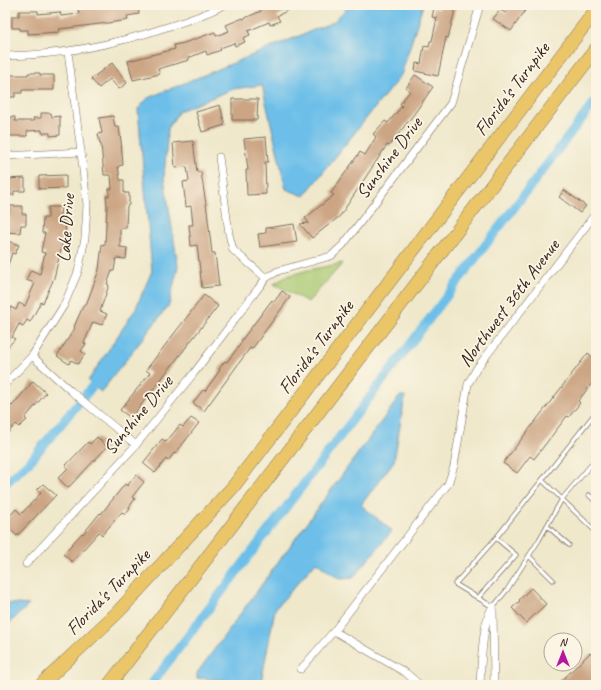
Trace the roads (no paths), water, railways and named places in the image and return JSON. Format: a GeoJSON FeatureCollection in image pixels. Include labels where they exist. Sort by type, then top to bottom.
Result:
{"type":"FeatureCollection","features":[{"type":"Feature","properties":{"kind":"highway","name":"Florida's Turnpike"},"geometry":{"type":"LineString","coordinates":[[41,685],[118,612],[233,487],[596,10]]}},
{"type":"Feature","properties":{"kind":"highway"},"geometry":{"type":"LineString","coordinates":[[108,685],[596,49]]}},
{"type":"Feature","properties":{"kind":"street"},"geometry":{"type":"LineString","coordinates":[[5,56],[68,52],[111,44],[141,36],[206,14],[224,5]]}},
{"type":"Feature","properties":{"kind":"street","name":"Sunshine Drive"},"geometry":{"type":"LineString","coordinates":[[26,564],[136,445],[194,373],[266,278],[278,271],[331,256],[343,246],[451,103],[480,5]]}},
{"type":"Feature","properties":{"kind":"street","name":"Lake Drive"},"geometry":{"type":"LineString","coordinates":[[5,384],[32,356],[64,305],[78,272],[85,238],[87,206],[68,52]]}},
{"type":"Feature","properties":{"kind":"street"},"geometry":{"type":"LineString","coordinates":[[5,156],[81,152]]}},
{"type":"Feature","properties":{"kind":"street"},"geometry":{"type":"LineString","coordinates":[[219,157],[229,234],[233,250],[266,278]]}},
{"type":"Feature","properties":{"kind":"street","name":"Northwest 36th Avenue"},"geometry":{"type":"LineString","coordinates":[[301,669],[334,631],[448,484],[454,466],[468,384],[477,368],[596,213]]}},
{"type":"Feature","properties":{"kind":"street"},"geometry":{"type":"LineString","coordinates":[[32,356],[71,391],[136,445]]}},
{"type":"Feature","properties":{"kind":"street"},"geometry":{"type":"LineString","coordinates":[[480,685],[487,618],[493,607]]}},
{"type":"Feature","properties":{"kind":"street"},"geometry":{"type":"LineString","coordinates":[[493,607],[494,685]]}},
{"type":"Feature","properties":{"kind":"street"},"geometry":{"type":"LineString","coordinates":[[334,631],[406,673],[420,685]]}},
{"type":"Feature","properties":{"kind":"street"},"geometry":{"type":"LineString","coordinates":[[481,665],[494,666]]}},
{"type":"Feature","properties":{"kind":"lane"},"geometry":{"type":"LineString","coordinates":[[595,461],[562,500],[529,556],[507,590],[493,607],[455,584],[496,538],[596,412]]}},
{"type":"Feature","properties":{"kind":"lane"},"geometry":{"type":"LineString","coordinates":[[542,480],[594,529],[596,527]]}},
{"type":"Feature","properties":{"kind":"lane"},"geometry":{"type":"LineString","coordinates":[[589,495],[596,502]]}},
{"type":"Feature","properties":{"kind":"lane"},"geometry":{"type":"LineString","coordinates":[[547,526],[569,545]]}},
{"type":"Feature","properties":{"kind":"lane"},"geometry":{"type":"LineString","coordinates":[[478,598],[516,556],[496,538]]}},
{"type":"Feature","properties":{"kind":"lane"},"geometry":{"type":"LineString","coordinates":[[529,556],[553,580]]}},
{"type":"Feature","properties":{"kind":"water"},"geometry":{"type":"Polygon","coordinates":[[[350,5],[423,5],[401,75],[304,196],[286,189],[262,85],[233,89],[179,111],[168,128],[164,177],[178,266],[169,305],[101,392],[88,381],[135,310],[152,271],[138,109],[148,98],[333,22],[350,5]]]}},
{"type":"Feature","properties":{"kind":"water"},"geometry":{"type":"Polygon","coordinates":[[[400,396],[405,396],[394,461],[361,505],[392,531],[353,578],[339,579],[316,562],[275,609],[261,683],[197,678],[197,673],[400,396]]]}},
{"type":"Feature","properties":{"kind":"water"},"geometry":{"type":"Polygon","coordinates":[[[5,603],[29,605],[5,627],[5,603]]]}},
{"type":"Feature","properties":{"kind":"waterway"},"geometry":{"type":"LineString","coordinates":[[153,682],[596,100]]}},
{"type":"Feature","properties":{"kind":"waterway"},"geometry":{"type":"LineString","coordinates":[[5,484],[31,460],[101,376]]}}]}
